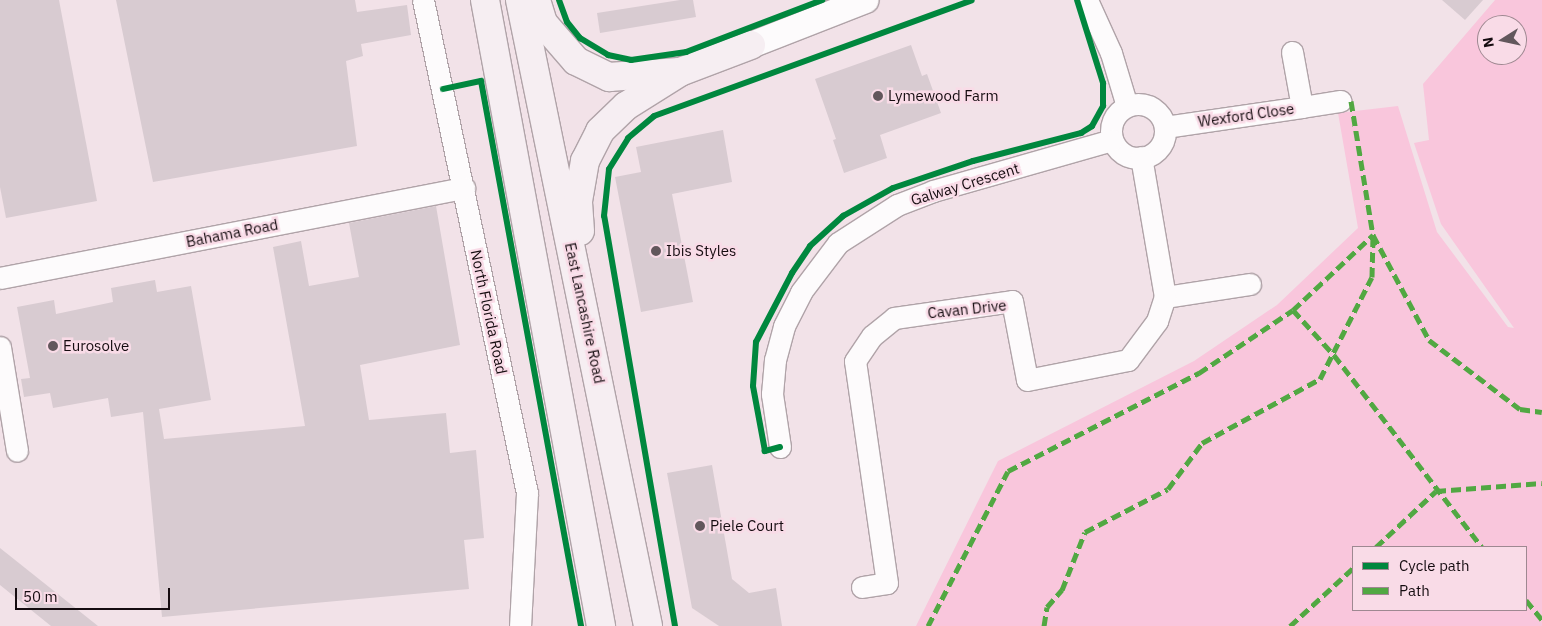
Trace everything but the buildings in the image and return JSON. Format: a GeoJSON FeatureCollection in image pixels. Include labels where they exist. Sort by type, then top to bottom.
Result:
{"type":"FeatureCollection","features":[{"type":"Feature","properties":{"kind":"highway"},"geometry":{"type":"LineString","coordinates":[[485,0],[601,626]]}},
{"type":"Feature","properties":{"kind":"highway","name":"East Lancashire Road"},"geometry":{"type":"LineString","coordinates":[[520,0],[648,626]]}},
{"type":"Feature","properties":{"kind":"highway"},"geometry":{"type":"LineString","coordinates":[[536,0],[542,23],[576,61],[609,77],[680,72]]}},
{"type":"Feature","properties":{"kind":"highway"},"geometry":{"type":"LineString","coordinates":[[586,319],[578,201],[585,161],[600,131],[626,106],[680,72],[751,45]]}},
{"type":"Feature","properties":{"kind":"street","name":"North Florida Road"},"geometry":{"type":"LineString","coordinates":[[423,0],[527,493],[520,626]]}},
{"type":"Feature","properties":{"kind":"street"},"geometry":{"type":"LineString","coordinates":[[751,45],[866,0]]}},
{"type":"Feature","properties":{"kind":"street"},"geometry":{"type":"LineString","coordinates":[[1094,5],[1127,106]]}},
{"type":"Feature","properties":{"kind":"street","name":"Wexford Close"},"geometry":{"type":"LineString","coordinates":[[1164,127],[1302,107],[1292,52]]}},
{"type":"Feature","properties":{"kind":"street"},"geometry":{"type":"LineString","coordinates":[[1302,107],[1341,101]]}},
{"type":"Feature","properties":{"kind":"street"},"geometry":{"type":"LineString","coordinates":[[1127,106],[1151,107],[1164,127],[1159,147],[1141,157],[1127,155],[1112,140],[1111,132],[1114,117],[1127,106]]}},
{"type":"Feature","properties":{"kind":"street","name":"Galway Crescent"},"geometry":{"type":"LineString","coordinates":[[780,447],[772,394],[779,343],[801,292],[838,243],[897,205],[933,191],[1112,140]]}},
{"type":"Feature","properties":{"kind":"street","name":"Cavan Drive"},"geometry":{"type":"LineString","coordinates":[[862,587],[887,583],[856,361],[872,336],[894,318],[1012,301],[1027,380],[1128,360],[1157,321],[1166,296],[1141,157]]}},
{"type":"Feature","properties":{"kind":"street","name":"Bahama Road"},"geometry":{"type":"LineString","coordinates":[[0,278],[464,188]]}},
{"type":"Feature","properties":{"kind":"street"},"geometry":{"type":"LineString","coordinates":[[1166,296],[1250,284]]}},
{"type":"Feature","properties":{"kind":"street"},"geometry":{"type":"LineString","coordinates":[[0,347],[17,452]]}},
{"type":"Feature","properties":{"kind":"shaded area"},"geometry":{"type":"Polygon","coordinates":[[[1495,0],[1542,0],[1542,626],[916,626],[998,461],[1194,361],[1277,305],[1358,228],[1338,113],[1398,106],[1437,232],[1508,327],[1514,328],[1441,224],[1414,143],[1429,140],[1423,84],[1477,21],[1477,65],[1527,65],[1527,15],[1482,15],[1495,0]]]}},
{"type":"Feature","properties":{"kind":"marked path"},"geometry":{"type":"LineString","coordinates":[[1351,101],[1373,235],[1429,340],[1520,409],[1542,412]]}},
{"type":"Feature","properties":{"kind":"marked path"},"geometry":{"type":"LineString","coordinates":[[928,626],[1008,471],[1199,373],[1293,310],[1373,235]]}},
{"type":"Feature","properties":{"kind":"marked path"},"geometry":{"type":"LineString","coordinates":[[1044,626],[1047,607],[1062,590],[1085,532],[1168,489],[1202,443],[1320,379],[1372,277],[1373,235]]}},
{"type":"Feature","properties":{"kind":"marked path"},"geometry":{"type":"LineString","coordinates":[[1293,310],[1334,355],[1481,546]]}},
{"type":"Feature","properties":{"kind":"marked path"},"geometry":{"type":"LineString","coordinates":[[1377,546],[1436,491],[1542,483]]}},
{"type":"Feature","properties":{"kind":"marked path"},"geometry":{"type":"LineString","coordinates":[[1290,626],[1352,569]]}},
{"type":"Feature","properties":{"kind":"marked path"},"geometry":{"type":"LineString","coordinates":[[1527,601],[1542,620]]}},
{"type":"Feature","properties":{"kind":"cycle path"},"geometry":{"type":"LineString","coordinates":[[559,0],[567,22],[580,38],[608,55],[631,60],[686,52],[822,0]]}},
{"type":"Feature","properties":{"kind":"cycle path"},"geometry":{"type":"LineString","coordinates":[[675,626],[604,216],[609,169],[628,138],[654,116],[972,0]]}},
{"type":"Feature","properties":{"kind":"cycle path"},"geometry":{"type":"LineString","coordinates":[[780,447],[765,451],[753,386],[756,342],[792,273],[810,246],[843,216],[893,188],[973,161],[1081,133],[1092,126],[1103,106],[1103,83],[1077,0]]}},
{"type":"Feature","properties":{"kind":"cycle path"},"geometry":{"type":"LineString","coordinates":[[443,89],[481,81],[581,626]]}},
{"type":"Feature","properties":{"kind":"place","name":"Lymewood Farm"},"geometry":{"type":"Point","coordinates":[878,96]}},
{"type":"Feature","properties":{"kind":"place","name":"Ibis Styles"},"geometry":{"type":"Point","coordinates":[656,251]}},
{"type":"Feature","properties":{"kind":"place","name":"Eurosolve"},"geometry":{"type":"Point","coordinates":[53,346]}},
{"type":"Feature","properties":{"kind":"place","name":"Piele Court"},"geometry":{"type":"Point","coordinates":[700,526]}}]}
